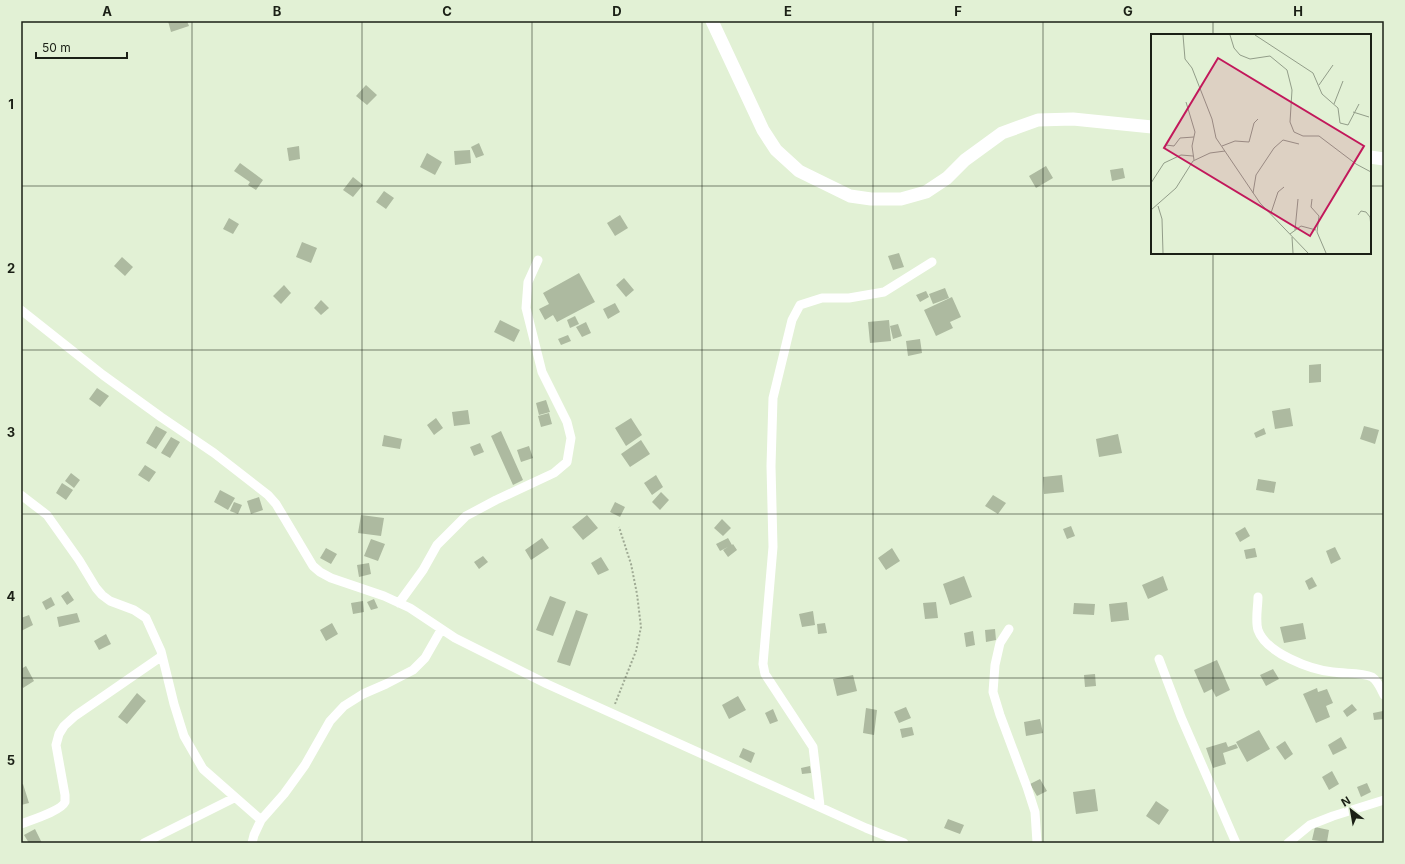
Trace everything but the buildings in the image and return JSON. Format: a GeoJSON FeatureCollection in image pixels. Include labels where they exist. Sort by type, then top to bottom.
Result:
{"type":"FeatureCollection","features":[{"type":"Feature","properties":{"kind":"main road"},"geometry":{"type":"LineString","coordinates":[[712,21],[763,130],[776,150],[799,171],[850,196],[871,199],[902,199],[926,192],[947,178],[965,160],[1002,133],[1038,120],[1073,119],[1151,127]]}},
{"type":"Feature","properties":{"kind":"main road"},"geometry":{"type":"LineString","coordinates":[[1371,157],[1384,159]]}},
{"type":"Feature","properties":{"kind":"street"},"geometry":{"type":"LineString","coordinates":[[399,603],[423,570],[437,546],[466,516],[496,500],[554,473],[567,462],[571,438],[567,422],[542,372],[526,308],[528,282],[538,260]]}},
{"type":"Feature","properties":{"kind":"street"},"geometry":{"type":"LineString","coordinates":[[820,806],[813,747],[765,674],[763,664],[773,547],[770,466],[773,398],[792,320],[800,305],[822,298],[849,298],[884,292],[932,262]]}},
{"type":"Feature","properties":{"kind":"street"},"geometry":{"type":"LineString","coordinates":[[21,310],[104,375],[161,417],[214,453],[268,495],[276,504],[313,566],[320,572],[331,578],[384,596],[410,608],[455,638],[547,684],[866,828],[904,843]]}},
{"type":"Feature","properties":{"kind":"street"},"geometry":{"type":"LineString","coordinates":[[21,495],[46,515],[79,560],[102,595],[110,601],[134,610],[146,618],[152,629],[162,656],[184,736],[204,769],[234,798],[261,820]]}},
{"type":"Feature","properties":{"kind":"street"},"geometry":{"type":"LineString","coordinates":[[1258,597],[1258,630],[1263,639],[1286,657],[1302,664],[1331,672],[1364,675],[1373,678],[1379,684],[1384,695]]}},
{"type":"Feature","properties":{"kind":"street"},"geometry":{"type":"LineString","coordinates":[[1009,629],[1000,643],[995,665],[993,692],[1035,812],[1037,843]]}},
{"type":"Feature","properties":{"kind":"street"},"geometry":{"type":"LineString","coordinates":[[252,843],[261,820],[284,794],[301,771],[330,721],[344,706],[363,694],[413,670],[425,658],[441,630]]}},
{"type":"Feature","properties":{"kind":"street"},"geometry":{"type":"LineString","coordinates":[[21,824],[54,810],[61,806],[65,801],[56,745],[59,734],[64,726],[75,716],[162,656]]}},
{"type":"Feature","properties":{"kind":"street"},"geometry":{"type":"LineString","coordinates":[[1159,659],[1236,843]]}},
{"type":"Feature","properties":{"kind":"street"},"geometry":{"type":"LineString","coordinates":[[144,843],[234,798]]}},
{"type":"Feature","properties":{"kind":"street"},"geometry":{"type":"LineString","coordinates":[[1288,843],[1310,825],[1384,800]]}},
{"type":"Feature","properties":{"kind":"path"},"geometry":{"type":"LineString","coordinates":[[611,713],[636,651],[641,627],[637,594],[631,564],[619,527]]}}]}
